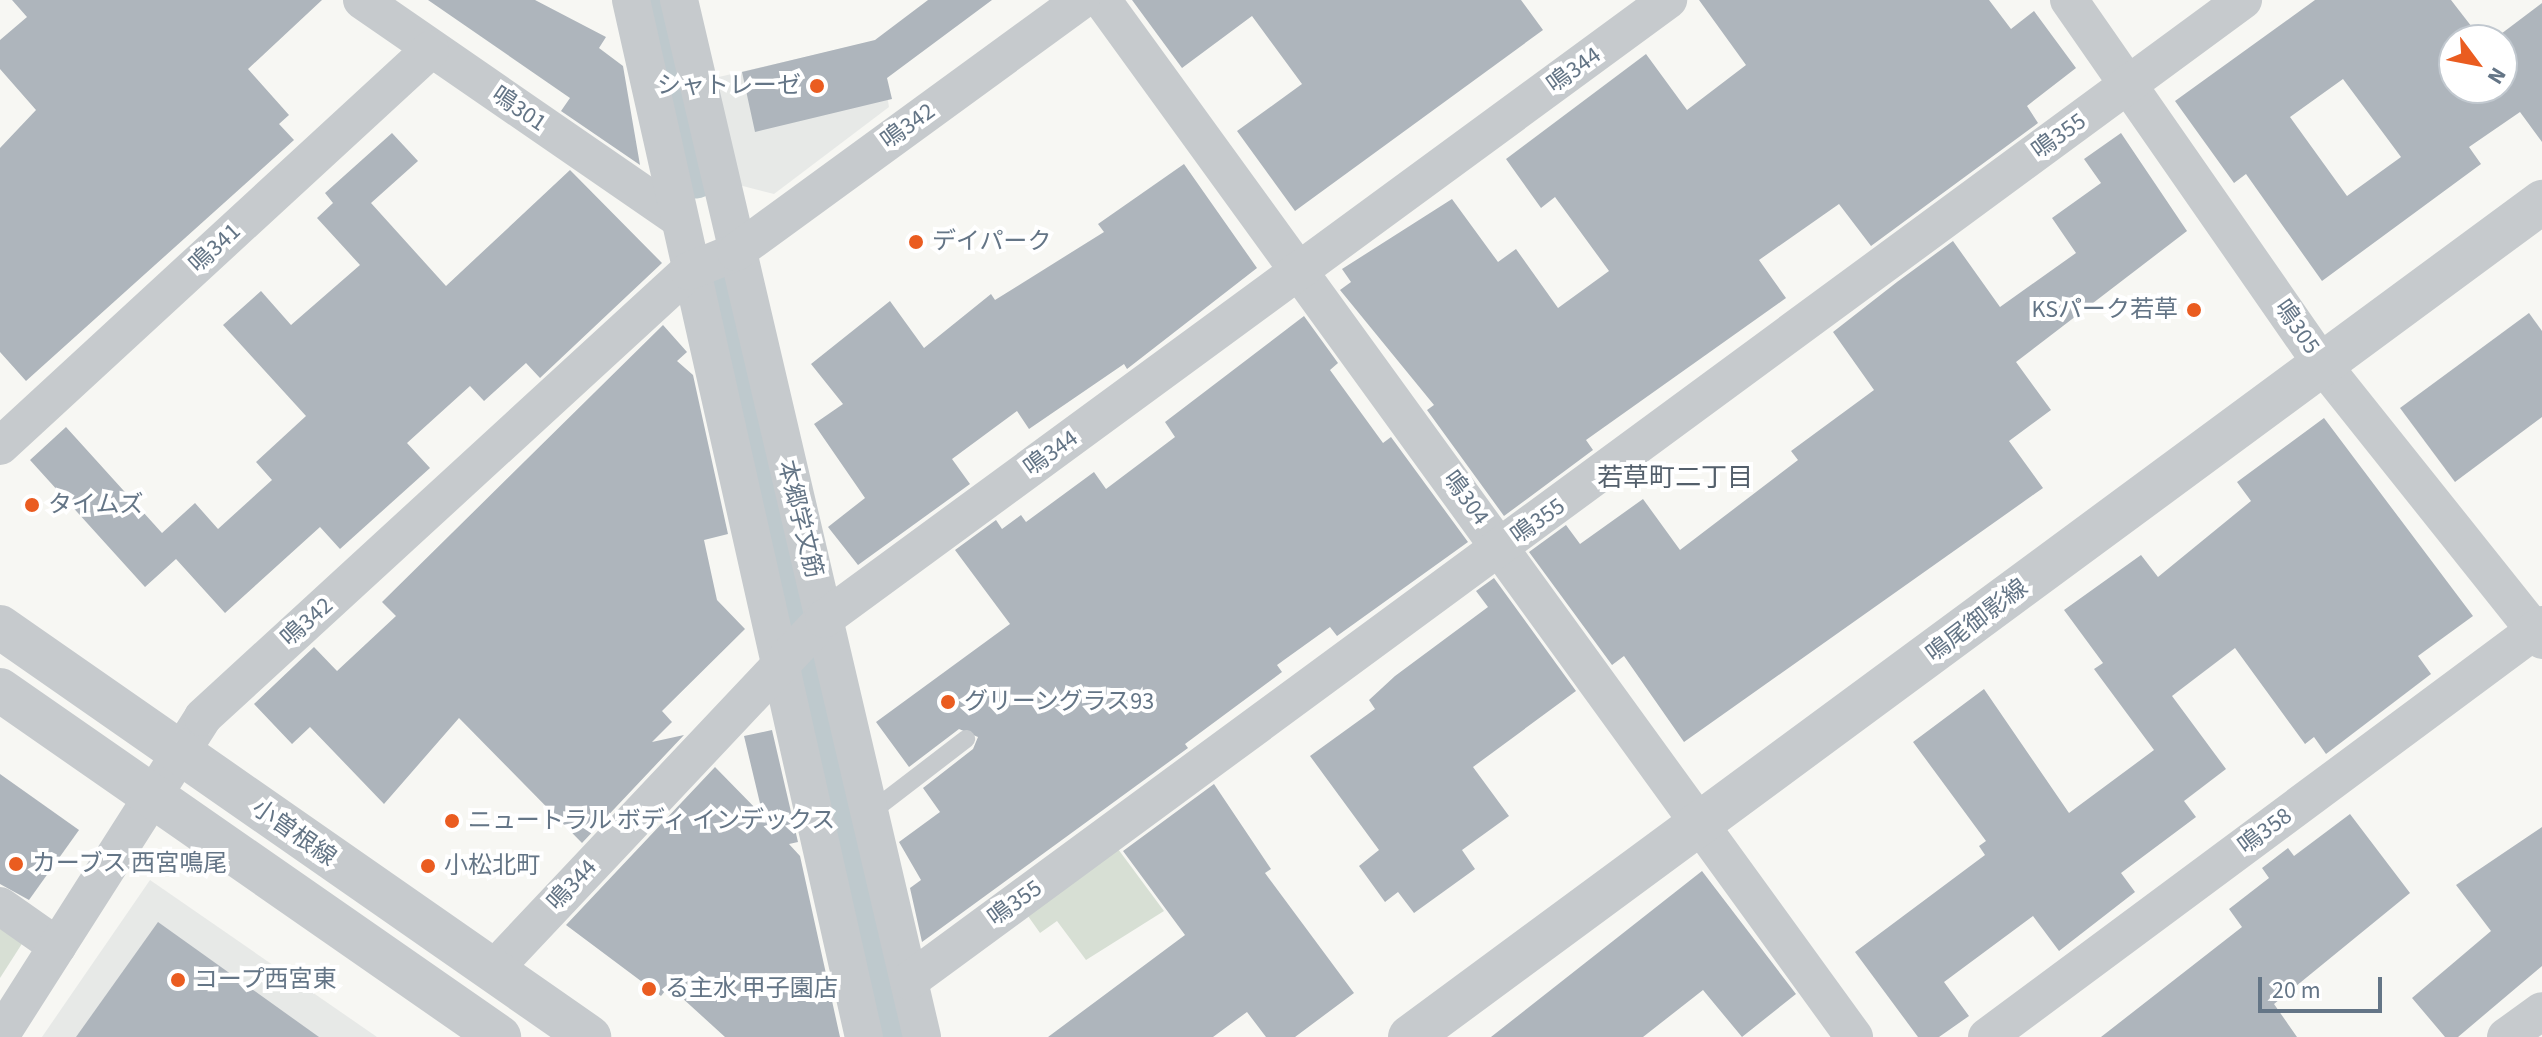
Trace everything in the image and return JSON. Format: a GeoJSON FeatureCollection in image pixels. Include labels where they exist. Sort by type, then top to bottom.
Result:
{"type":"FeatureCollection","features":[{"type":"Feature","properties":{"kind":"street","name":"鳴301"},"geometry":{"type":"LineString","coordinates":[[362,0],[430,50],[677,217]]}},
{"type":"Feature","properties":{"kind":"street","name":"本郷学文筋"},"geometry":{"type":"LineString","coordinates":[[631,0],[689,271],[804,639],[866,816],[922,1037]]}},
{"type":"Feature","properties":{"kind":"street","name":"本郷学文筋"},"geometry":{"type":"LineString","coordinates":[[679,0],[736,252],[804,639],[864,1037]]}},
{"type":"Feature","properties":{"kind":"street","name":"鳴342"},"geometry":{"type":"LineString","coordinates":[[0,1036],[203,717],[689,271],[736,252],[1081,0]]}},
{"type":"Feature","properties":{"kind":"street","name":"鳴304"},"geometry":{"type":"LineString","coordinates":[[1102,0],[1502,547],[1854,1037]]}},
{"type":"Feature","properties":{"kind":"street","name":"鳴344"},"geometry":{"type":"LineString","coordinates":[[492,971],[804,639],[1668,0]]}},
{"type":"Feature","properties":{"kind":"street","name":"鳴305"},"geometry":{"type":"LineString","coordinates":[[2069,0],[2322,364],[2540,632]]}},
{"type":"Feature","properties":{"kind":"street","name":"鳴355"},"geometry":{"type":"LineString","coordinates":[[909,981],[2243,0]]}},
{"type":"Feature","properties":{"kind":"street","name":"鳴341"},"geometry":{"type":"LineString","coordinates":[[0,446],[430,50]]}},
{"type":"Feature","properties":{"kind":"street","name":"鳴尾御影線"},"geometry":{"type":"LineString","coordinates":[[1410,1037],[2542,202]]}},
{"type":"Feature","properties":{"kind":"street","name":"小曽根線"},"geometry":{"type":"LineString","coordinates":[[0,627],[589,1037]]}},
{"type":"Feature","properties":{"kind":"street","name":"鳴358"},"geometry":{"type":"LineString","coordinates":[[1987,1037],[2540,632]]}},
{"type":"Feature","properties":{"kind":"street"},"geometry":{"type":"LineString","coordinates":[[0,690],[499,1037]]}},
{"type":"Feature","properties":{"kind":"street"},"geometry":{"type":"LineString","coordinates":[[0,906],[57,946]]}},
{"type":"Feature","properties":{"kind":"street"},"geometry":{"type":"LineString","coordinates":[[2506,1037],[2542,1011]]}},
{"type":"Feature","properties":{"kind":"lane"},"geometry":{"type":"LineString","coordinates":[[866,816],[966,739]]}},
{"type":"Feature","properties":{"kind":"shaded area"},"geometry":{"type":"Polygon","coordinates":[[[878,40],[889,107],[774,194],[735,184],[710,79],[878,40]]]}},
{"type":"Feature","properties":{"kind":"shaded area"},"geometry":{"type":"Polygon","coordinates":[[[1118,849],[1164,911],[1086,960],[1057,921],[1040,933],[1028,916],[1118,849]]]}},
{"type":"Feature","properties":{"kind":"shaded area"},"geometry":{"type":"Polygon","coordinates":[[[150,880],[377,1037],[42,1037],[150,880]]]}},
{"type":"Feature","properties":{"kind":"shaded area"},"geometry":{"type":"Polygon","coordinates":[[[0,922],[25,939],[0,978],[0,922]]]}},
{"type":"Feature","properties":{"kind":"building"},"geometry":{"type":"Polygon","coordinates":[[[12,0],[322,0],[248,69],[289,115],[279,124],[294,140],[26,381],[0,352],[0,148],[36,110],[0,69],[0,40],[27,17],[12,0]]]}},
{"type":"Feature","properties":{"kind":"building"},"geometry":{"type":"Polygon","coordinates":[[[428,0],[535,0],[606,37],[599,48],[623,66],[640,165],[561,111],[570,98],[428,0]]]}},
{"type":"Feature","properties":{"kind":"building","name":"シャトレーゼ"},"geometry":{"type":"Polygon","coordinates":[[[928,0],[992,0],[887,78],[892,99],[755,132],[742,72],[875,40],[928,0]]]}},
{"type":"Feature","properties":{"kind":"building"},"geometry":{"type":"Polygon","coordinates":[[[1132,0],[1521,0],[1543,30],[1295,211],[1237,131],[1302,84],[1252,16],[1182,68],[1132,0]]]}},
{"type":"Feature","properties":{"kind":"building"},"geometry":{"type":"Polygon","coordinates":[[[1699,0],[1989,0],[2011,29],[2034,11],[2076,68],[2027,106],[2038,123],[1871,246],[1839,204],[1759,260],[1786,298],[1586,440],[1593,450],[1504,516],[1427,410],[1434,405],[1340,290],[1351,282],[1342,269],[1452,199],[1498,262],[1516,249],[1558,308],[1609,271],[1555,197],[1541,208],[1506,159],[1646,54],[1687,110],[1746,65],[1699,0]]]}},
{"type":"Feature","properties":{"kind":"building"},"geometry":{"type":"Polygon","coordinates":[[[2315,0],[2451,0],[2470,24],[2438,24],[2438,104],[2518,104],[2518,24],[2514,24],[2542,3],[2542,142],[2520,112],[2469,147],[2481,164],[2322,281],[2246,174],[2234,183],[2175,101],[2315,0]],[[2343,79],[2290,117],[2347,196],[2401,157],[2343,79]]]}},
{"type":"Feature","properties":{"kind":"building"},"geometry":{"type":"Polygon","coordinates":[[[392,133],[418,161],[371,203],[446,286],[570,170],[662,263],[540,378],[526,363],[484,401],[470,386],[407,443],[430,468],[340,549],[320,527],[225,613],[176,559],[145,587],[30,460],[66,427],[162,533],[195,503],[218,529],[272,480],[256,462],[306,416],[223,325],[261,291],[291,325],[360,265],[317,218],[333,203],[325,193],[392,133]]]}},
{"type":"Feature","properties":{"kind":"building"},"geometry":{"type":"Polygon","coordinates":[[[2121,133],[2187,231],[2016,362],[2051,410],[2009,441],[2043,488],[1684,742],[1624,656],[1612,665],[1529,552],[1566,525],[1580,544],[1643,499],[1680,550],[1798,460],[1791,451],[1874,390],[1833,332],[1897,282],[1953,241],[2000,307],[2076,253],[2052,218],[2101,183],[2084,159],[2121,133]]]}},
{"type":"Feature","properties":{"kind":"building"},"geometry":{"type":"Polygon","coordinates":[[[1184,164],[1257,268],[1127,369],[1124,364],[1029,429],[1017,411],[952,459],[970,484],[858,565],[828,527],[865,498],[814,424],[843,404],[811,364],[890,301],[924,348],[991,294],[995,300],[1104,232],[1098,224],[1184,164]]]}},
{"type":"Feature","properties":{"kind":"building"},"geometry":{"type":"Polygon","coordinates":[[[2529,313],[2542,331],[2542,417],[2455,482],[2400,408],[2529,313]]]}},
{"type":"Feature","properties":{"kind":"building"},"geometry":{"type":"Polygon","coordinates":[[[1304,316],[1338,363],[1330,370],[1383,443],[1391,437],[1468,542],[1337,636],[1330,627],[1277,665],[1282,672],[1185,744],[1188,748],[922,942],[910,888],[921,880],[899,842],[940,812],[923,788],[973,749],[978,737],[959,729],[909,767],[876,722],[1010,624],[955,550],[996,520],[1002,529],[1021,515],[1026,522],[1094,472],[1106,489],[1175,437],[1165,422],[1304,316]]]}},
{"type":"Feature","properties":{"kind":"building"},"geometry":{"type":"Polygon","coordinates":[[[663,325],[687,352],[677,361],[693,375],[728,534],[704,540],[717,600],[745,629],[662,711],[672,722],[652,742],[684,735],[582,843],[459,718],[384,804],[310,727],[292,744],[254,704],[314,647],[337,671],[396,616],[382,602],[663,325]]]}},
{"type":"Feature","properties":{"kind":"building"},"geometry":{"type":"Polygon","coordinates":[[[2324,418],[2473,616],[2418,656],[2431,674],[2326,754],[2314,737],[2305,744],[2235,648],[2172,696],[2226,769],[2184,801],[2196,817],[2121,873],[2135,892],[2059,951],[2033,916],[1944,982],[1969,1016],[1939,1037],[1918,1037],[1855,952],[1985,855],[1979,846],[1986,841],[1913,742],[1984,689],[2069,813],[2154,750],[2094,669],[2103,663],[2064,610],[2141,555],[2158,577],[2251,501],[2237,482],[2324,418]]]}},
{"type":"Feature","properties":{"kind":"building"},"geometry":{"type":"Polygon","coordinates":[[[1494,578],[1576,691],[1473,767],[1509,816],[1462,850],[1475,869],[1414,913],[1398,892],[1385,902],[1359,866],[1379,850],[1310,756],[1375,709],[1369,700],[1395,676],[1488,607],[1476,591],[1494,578]]]}},
{"type":"Feature","properties":{"kind":"building"},"geometry":{"type":"Polygon","coordinates":[[[772,730],[798,842],[789,844],[800,856],[840,1037],[725,1037],[669,986],[661,996],[566,925],[715,767],[763,816],[744,736],[772,730]]]}},
{"type":"Feature","properties":{"kind":"building"},"geometry":{"type":"Polygon","coordinates":[[[0,774],[79,830],[29,900],[0,884],[0,774]]]}},
{"type":"Feature","properties":{"kind":"building"},"geometry":{"type":"Polygon","coordinates":[[[1214,784],[1271,869],[1265,873],[1354,993],[1295,1037],[1266,1037],[1247,1012],[1213,1037],[1048,1037],[1185,935],[1123,851],[1214,784]]]}},
{"type":"Feature","properties":{"kind":"building"},"geometry":{"type":"Polygon","coordinates":[[[2350,814],[2410,893],[2274,1004],[2297,1037],[2101,1037],[2242,927],[2229,909],[2269,878],[2262,868],[2288,848],[2294,856],[2350,814]]]}},
{"type":"Feature","properties":{"kind":"building"},"geometry":{"type":"Polygon","coordinates":[[[2542,827],[2542,966],[2458,1037],[2445,1037],[2412,998],[2491,931],[2456,885],[2542,827]]]}},
{"type":"Feature","properties":{"kind":"building"},"geometry":{"type":"Polygon","coordinates":[[[1702,871],[1796,994],[1742,1037],[1703,990],[1643,1037],[1491,1037],[1702,871]]]}},
{"type":"Feature","properties":{"kind":"building","name":"コープ西宮東"},"geometry":{"type":"Polygon","coordinates":[[[158,922],[319,1037],[76,1037],[158,922]]]}},
{"type":"Feature","properties":{"kind":"waterway"},"geometry":{"type":"LineString","coordinates":[[655,0],[693,162]]}},
{"type":"Feature","properties":{"kind":"waterway"},"geometry":{"type":"LineString","coordinates":[[724,301],[895,1037]]}},
{"type":"Feature","properties":{"kind":"place","name":"シャトレーゼ"},"geometry":{"type":"Point","coordinates":[817,86]}},
{"type":"Feature","properties":{"kind":"place","name":"デイパーク"},"geometry":{"type":"Point","coordinates":[916,242]}},
{"type":"Feature","properties":{"kind":"place","name":"KSパーク若草"},"geometry":{"type":"Point","coordinates":[2194,310]}},
{"type":"Feature","properties":{"kind":"place","name":"タイムズ"},"geometry":{"type":"Point","coordinates":[32,505]}},
{"type":"Feature","properties":{"kind":"place","name":"グリーングラス93"},"geometry":{"type":"Point","coordinates":[948,702]}},
{"type":"Feature","properties":{"kind":"place","name":"ニュートラル ボディ インデックス"},"geometry":{"type":"Point","coordinates":[452,821]}},
{"type":"Feature","properties":{"kind":"place","name":"カーブス 西宮鳴尾"},"geometry":{"type":"Point","coordinates":[16,864]}},
{"type":"Feature","properties":{"kind":"place","name":"小松北町"},"geometry":{"type":"Point","coordinates":[428,866]}},
{"type":"Feature","properties":{"kind":"place","name":"コープ西宮東"},"geometry":{"type":"Point","coordinates":[178,980]}},
{"type":"Feature","properties":{"kind":"place","name":"る主水 甲子園店"},"geometry":{"type":"Point","coordinates":[649,989]}},
{"type":"Feature","properties":{"kind":"district","name":"若草町二丁目"},"geometry":{"type":"Point","coordinates":[1675,478]}}]}
